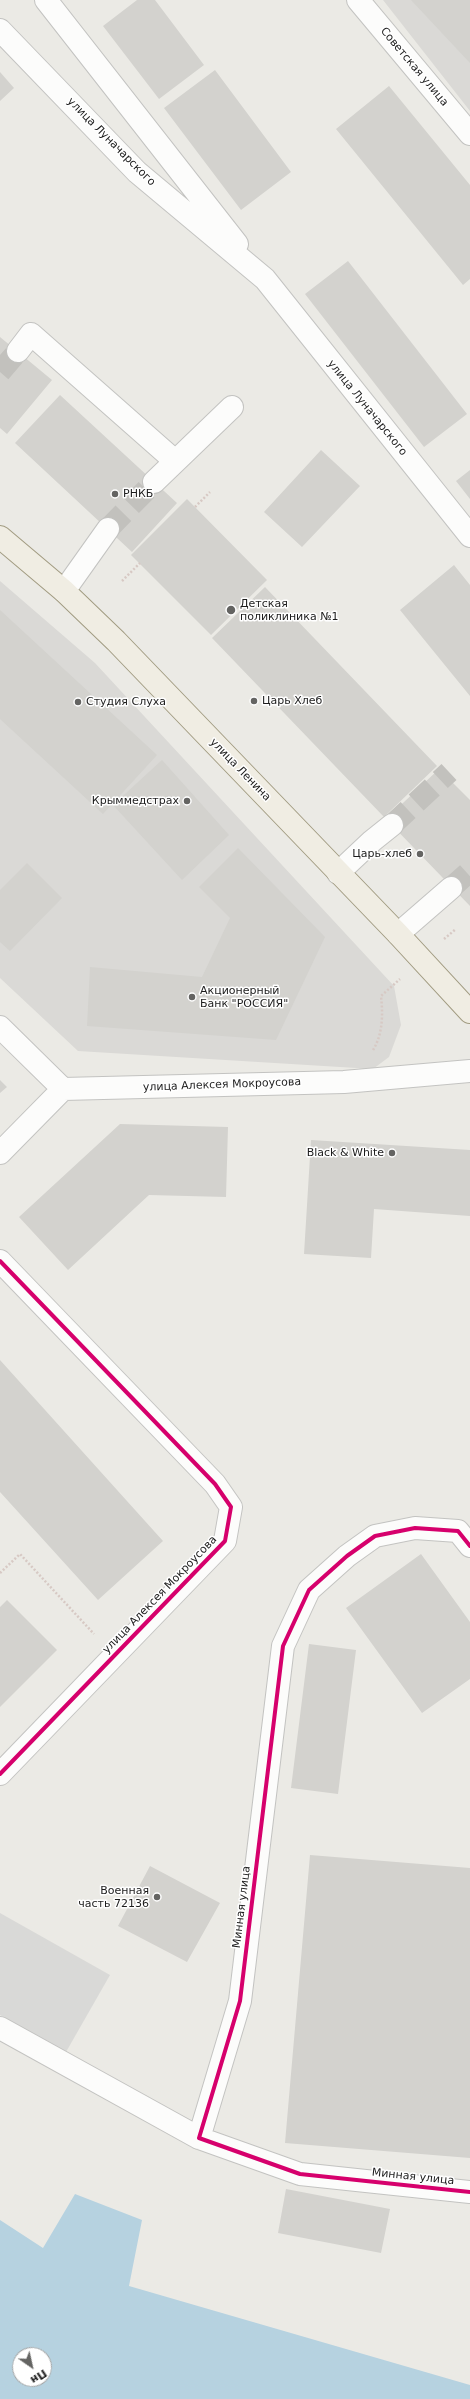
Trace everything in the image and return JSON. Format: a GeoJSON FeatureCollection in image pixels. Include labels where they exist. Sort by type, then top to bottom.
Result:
{"type":"FeatureCollection","features":[{"type":"Feature","properties":{"kind":"main road","name":"улица Ленина"},"geometry":{"type":"LineString","coordinates":[[0,537],[64,591],[116,641],[422,959],[470,1012]]}},
{"type":"Feature","properties":{"kind":"street","name":"улица Луначарского"},"geometry":{"type":"LineString","coordinates":[[46,0],[265,279],[470,536]]}},
{"type":"Feature","properties":{"kind":"street","name":"Советская улица"},"geometry":{"type":"LineString","coordinates":[[358,0],[470,134]]}},
{"type":"Feature","properties":{"kind":"street","name":"улица Луначарского"},"geometry":{"type":"LineString","coordinates":[[0,30],[137,172],[265,279]]}},
{"type":"Feature","properties":{"kind":"street"},"geometry":{"type":"LineString","coordinates":[[18,351],[31,334],[174,461]]}},
{"type":"Feature","properties":{"kind":"street"},"geometry":{"type":"LineString","coordinates":[[154,482],[174,461],[232,407]]}},
{"type":"Feature","properties":{"kind":"street"},"geometry":{"type":"LineString","coordinates":[[64,591],[108,529]]}},
{"type":"Feature","properties":{"kind":"street"},"geometry":{"type":"LineString","coordinates":[[338,873],[372,841],[392,825]]}},
{"type":"Feature","properties":{"kind":"street"},"geometry":{"type":"LineString","coordinates":[[398,934],[451,888]]}},
{"type":"Feature","properties":{"kind":"street"},"geometry":{"type":"LineString","coordinates":[[0,1027],[63,1089],[0,1153]]}},
{"type":"Feature","properties":{"kind":"street","name":"улица Алексея Мокроусова"},"geometry":{"type":"LineString","coordinates":[[63,1089],[344,1082],[470,1071]]}},
{"type":"Feature","properties":{"kind":"street","name":"улица Алексея Мокроусова"},"geometry":{"type":"LineString","coordinates":[[0,1261],[215,1484],[231,1507],[225,1541],[0,1774]]}},
{"type":"Feature","properties":{"kind":"street","name":"Минная улица"},"geometry":{"type":"LineString","coordinates":[[470,1546],[458,1531],[415,1528],[376,1536],[347,1556],[309,1590],[283,1646],[240,2001],[199,2138],[300,2174],[470,2192]]}},
{"type":"Feature","properties":{"kind":"street"},"geometry":{"type":"LineString","coordinates":[[0,2028],[199,2138]]}},
{"type":"Feature","properties":{"kind":"path"},"geometry":{"type":"LineString","coordinates":[[195,507],[210,492]]}},
{"type":"Feature","properties":{"kind":"path"},"geometry":{"type":"LineString","coordinates":[[122,581],[140,563]]}},
{"type":"Feature","properties":{"kind":"path"},"geometry":{"type":"LineString","coordinates":[[370,1053],[380,1032],[383,1014],[382,996],[456,929]]}},
{"type":"Feature","properties":{"kind":"path"},"geometry":{"type":"LineString","coordinates":[[0,1573],[20,1554],[114,1656]]}},
{"type":"Feature","properties":{"kind":"shaded area"},"geometry":{"type":"Polygon","coordinates":[[[383,0],[470,0],[470,111],[383,0]]]}},
{"type":"Feature","properties":{"kind":"shaded area"},"geometry":{"type":"Polygon","coordinates":[[[0,581],[95,663],[394,986],[401,1025],[389,1057],[373,1069],[78,1051],[0,978],[0,581]]]}},
{"type":"Feature","properties":{"kind":"shaded area"},"geometry":{"type":"Polygon","coordinates":[[[0,1913],[110,1975],[66,2052],[0,2015],[0,1913]]]}},
{"type":"Feature","properties":{"kind":"water"},"geometry":{"type":"Polygon","coordinates":[[[75,2194],[142,2220],[129,2286],[470,2385],[470,2399],[0,2399],[0,2220],[43,2248],[75,2194]]]}},
{"type":"Feature","properties":{"kind":"building"},"geometry":{"type":"Polygon","coordinates":[[[137,0],[155,0],[204,65],[159,99],[103,26],[137,0]]]}},
{"type":"Feature","properties":{"kind":"building"},"geometry":{"type":"Polygon","coordinates":[[[411,0],[470,0],[470,63],[411,0]]]}},
{"type":"Feature","properties":{"kind":"building"},"geometry":{"type":"Polygon","coordinates":[[[215,70],[291,172],[241,210],[164,108],[215,70]]]}},
{"type":"Feature","properties":{"kind":"building"},"geometry":{"type":"Polygon","coordinates":[[[0,72],[14,88],[0,101],[0,72]]]}},
{"type":"Feature","properties":{"kind":"building"},"geometry":{"type":"Polygon","coordinates":[[[389,86],[470,185],[470,279],[463,285],[336,129],[389,86]]]}},
{"type":"Feature","properties":{"kind":"building"},"geometry":{"type":"Polygon","coordinates":[[[348,261],[467,414],[424,447],[305,294],[348,261]]]}},
{"type":"Feature","properties":{"kind":"building"},"geometry":{"type":"Polygon","coordinates":[[[0,337],[52,380],[7,434],[0,428],[0,337]]]}},
{"type":"Feature","properties":{"kind":"building"},"geometry":{"type":"Polygon","coordinates":[[[60,395],[177,503],[132,552],[15,443],[60,395]]]}},
{"type":"Feature","properties":{"kind":"building"},"geometry":{"type":"Polygon","coordinates":[[[321,450],[360,486],[302,547],[264,512],[321,450]]]}},
{"type":"Feature","properties":{"kind":"building"},"geometry":{"type":"Polygon","coordinates":[[[470,470],[470,499],[456,481],[470,470]]]}},
{"type":"Feature","properties":{"kind":"building"},"geometry":{"type":"Polygon","coordinates":[[[187,499],[267,580],[211,635],[131,555],[187,499]]]}},
{"type":"Feature","properties":{"kind":"building"},"geometry":{"type":"Polygon","coordinates":[[[454,565],[470,585],[470,696],[400,610],[454,565]]]}},
{"type":"Feature","properties":{"kind":"building"},"geometry":{"type":"Polygon","coordinates":[[[265,587],[437,766],[384,817],[212,638],[265,587]]]}},
{"type":"Feature","properties":{"kind":"building"},"geometry":{"type":"Polygon","coordinates":[[[0,610],[157,755],[103,814],[0,719],[0,610]]]}},
{"type":"Feature","properties":{"kind":"building"},"geometry":{"type":"Polygon","coordinates":[[[162,760],[229,835],[182,880],[113,805],[162,760]]]}},
{"type":"Feature","properties":{"kind":"building"},"geometry":{"type":"Polygon","coordinates":[[[439,769],[470,800],[470,906],[386,819],[439,769]]]}},
{"type":"Feature","properties":{"kind":"building"},"geometry":{"type":"Polygon","coordinates":[[[238,848],[325,937],[276,1040],[87,1026],[90,967],[202,977],[230,918],[199,887],[238,848]]]}},
{"type":"Feature","properties":{"kind":"building"},"geometry":{"type":"Polygon","coordinates":[[[27,863],[62,898],[10,951],[0,942],[0,890],[27,863]]]}},
{"type":"Feature","properties":{"kind":"building"},"geometry":{"type":"Polygon","coordinates":[[[0,1080],[7,1087],[0,1093],[0,1080]]]}},
{"type":"Feature","properties":{"kind":"building"},"geometry":{"type":"Polygon","coordinates":[[[120,1124],[228,1127],[226,1197],[149,1195],[68,1270],[19,1217],[120,1124]]]}},
{"type":"Feature","properties":{"kind":"building"},"geometry":{"type":"Polygon","coordinates":[[[311,1140],[470,1150],[470,1216],[374,1209],[371,1258],[304,1254],[311,1140]]]}},
{"type":"Feature","properties":{"kind":"building"},"geometry":{"type":"Polygon","coordinates":[[[0,1360],[163,1541],[98,1600],[0,1492],[0,1360]]]}},
{"type":"Feature","properties":{"kind":"building"},"geometry":{"type":"Polygon","coordinates":[[[421,1554],[470,1622],[470,1679],[422,1713],[346,1608],[421,1554]]]}},
{"type":"Feature","properties":{"kind":"building"},"geometry":{"type":"Polygon","coordinates":[[[7,1600],[57,1650],[0,1707],[0,1607],[7,1600]]]}},
{"type":"Feature","properties":{"kind":"building"},"geometry":{"type":"Polygon","coordinates":[[[309,1644],[356,1650],[338,1794],[291,1788],[309,1644]]]}},
{"type":"Feature","properties":{"kind":"building"},"geometry":{"type":"Polygon","coordinates":[[[310,1855],[470,1868],[470,2158],[285,2143],[310,1855]]]}},
{"type":"Feature","properties":{"kind":"building"},"geometry":{"type":"Polygon","coordinates":[[[150,1866],[220,1903],[187,1962],[118,1926],[150,1866]]]}},
{"type":"Feature","properties":{"kind":"building"},"geometry":{"type":"Polygon","coordinates":[[[286,2189],[390,2209],[381,2253],[278,2233],[286,2189]]]}},
{"type":"Feature","properties":{"kind":"tunnel"},"geometry":{"type":"LineString","coordinates":[[0,372],[18,351]]}},
{"type":"Feature","properties":{"kind":"tunnel"},"geometry":{"type":"LineString","coordinates":[[108,529],[154,482]]}},
{"type":"Feature","properties":{"kind":"tunnel"},"geometry":{"type":"LineString","coordinates":[[392,825],[449,772]]}},
{"type":"Feature","properties":{"kind":"tunnel"},"geometry":{"type":"LineString","coordinates":[[451,888],[470,871]]}},
{"type":"Feature","properties":{"kind":"cycle path"},"geometry":{"type":"LineString","coordinates":[[0,1261],[215,1484],[231,1507],[225,1541],[0,1774]]}},
{"type":"Feature","properties":{"kind":"cycle path"},"geometry":{"type":"LineString","coordinates":[[470,1546],[458,1531],[415,1528],[375,1536],[347,1556],[309,1590],[283,1646],[240,2001],[199,2138],[300,2174],[470,2192]]}},
{"type":"Feature","properties":{"kind":"place","name":"РНКБ"},"geometry":{"type":"Point","coordinates":[115,494]}},
{"type":"Feature","properties":{"kind":"place","name":"Детская поликлиника №1"},"geometry":{"type":"Point","coordinates":[231,610]}},
{"type":"Feature","properties":{"kind":"place","name":"Царь Хлеб"},"geometry":{"type":"Point","coordinates":[254,701]}},
{"type":"Feature","properties":{"kind":"place","name":"Студия Слуха"},"geometry":{"type":"Point","coordinates":[78,702]}},
{"type":"Feature","properties":{"kind":"place","name":"Крыммедстрах"},"geometry":{"type":"Point","coordinates":[187,801]}},
{"type":"Feature","properties":{"kind":"place","name":"Царь-хлеб"},"geometry":{"type":"Point","coordinates":[420,854]}},
{"type":"Feature","properties":{"kind":"place","name":"Акционерный Банк \"РОССИЯ\""},"geometry":{"type":"Point","coordinates":[192,997]}},
{"type":"Feature","properties":{"kind":"place","name":"Black & White"},"geometry":{"type":"Point","coordinates":[392,1153]}},
{"type":"Feature","properties":{"kind":"place","name":"Военная часть 72136"},"geometry":{"type":"Point","coordinates":[157,1897]}}]}
